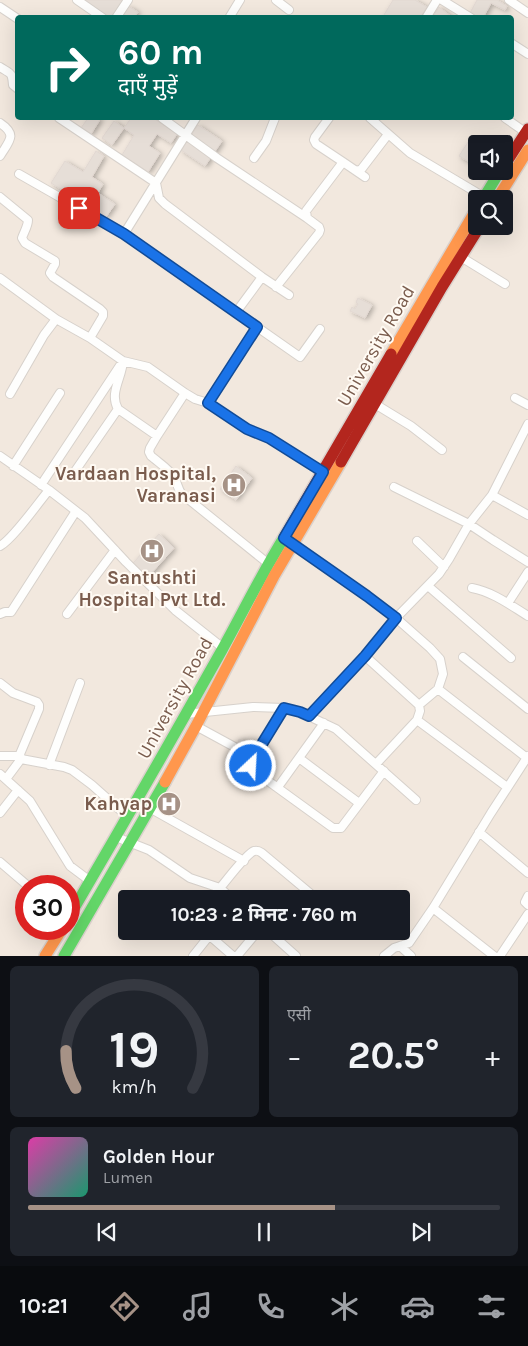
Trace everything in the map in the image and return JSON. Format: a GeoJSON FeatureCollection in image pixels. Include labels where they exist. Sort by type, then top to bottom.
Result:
{"type":"FeatureCollection","features":[{"type":"Feature","properties":{"kind":"main road"},"geometry":{"type":"LineString","coordinates":[[513,153],[527,132]]}},
{"type":"Feature","properties":{"kind":"main road"},"geometry":{"type":"LineString","coordinates":[[503,190],[528,150]]}},
{"type":"Feature","properties":{"kind":"main road","name":"University Road"},"geometry":{"type":"LineString","coordinates":[[80,898],[137,802],[223,648],[288,542],[323,472],[468,223]]}},
{"type":"Feature","properties":{"kind":"main road"},"geometry":{"type":"LineString","coordinates":[[288,542],[375,404],[442,287],[474,235]]}},
{"type":"Feature","properties":{"kind":"main road"},"geometry":{"type":"LineString","coordinates":[[64,956],[196,726],[273,567]]}},
{"type":"Feature","properties":{"kind":"main road"},"geometry":{"type":"LineString","coordinates":[[45,956],[55,940]]}},
{"type":"Feature","properties":{"kind":"street"},"geometry":{"type":"LineString","coordinates":[[77,0],[99,15]]}},
{"type":"Feature","properties":{"kind":"street"},"geometry":{"type":"LineString","coordinates":[[118,15],[128,0]]}},
{"type":"Feature","properties":{"kind":"street"},"geometry":{"type":"LineString","coordinates":[[231,15],[240,0]]}},
{"type":"Feature","properties":{"kind":"street"},"geometry":{"type":"LineString","coordinates":[[276,0],[289,10]]}},
{"type":"Feature","properties":{"kind":"street"},"geometry":{"type":"LineString","coordinates":[[428,15],[437,0]]}},
{"type":"Feature","properties":{"kind":"street"},"geometry":{"type":"LineString","coordinates":[[442,0],[466,15]]}},
{"type":"Feature","properties":{"kind":"street"},"geometry":{"type":"LineString","coordinates":[[508,0],[528,13]]}},
{"type":"Feature","properties":{"kind":"street"},"geometry":{"type":"LineString","coordinates":[[0,7],[15,16]]}},
{"type":"Feature","properties":{"kind":"street"},"geometry":{"type":"LineString","coordinates":[[514,45],[528,54]]}},
{"type":"Feature","properties":{"kind":"street"},"geometry":{"type":"LineString","coordinates":[[0,67],[12,74],[13,85],[15,87]]}},
{"type":"Feature","properties":{"kind":"street"},"geometry":{"type":"LineString","coordinates":[[62,120],[156,183],[159,198],[165,204],[289,295]]}},
{"type":"Feature","properties":{"kind":"street"},"geometry":{"type":"LineString","coordinates":[[165,120],[217,158],[319,227],[319,233],[276,287]]}},
{"type":"Feature","properties":{"kind":"street"},"geometry":{"type":"LineString","coordinates":[[124,234],[195,120]]}},
{"type":"Feature","properties":{"kind":"street"},"geometry":{"type":"LineString","coordinates":[[254,158],[266,141],[274,120]]}},
{"type":"Feature","properties":{"kind":"street"},"geometry":{"type":"LineString","coordinates":[[328,120],[315,137],[316,144],[364,176]]}},
{"type":"Feature","properties":{"kind":"street"},"geometry":{"type":"LineString","coordinates":[[372,120],[410,153],[470,190]]}},
{"type":"Feature","properties":{"kind":"street"},"geometry":{"type":"LineString","coordinates":[[508,120],[527,132]]}},
{"type":"Feature","properties":{"kind":"street"},"geometry":{"type":"LineString","coordinates":[[0,123],[11,132],[10,140],[0,156]]}},
{"type":"Feature","properties":{"kind":"street"},"geometry":{"type":"LineString","coordinates":[[355,170],[360,171],[386,137]]}},
{"type":"Feature","properties":{"kind":"street"},"geometry":{"type":"LineString","coordinates":[[306,218],[306,211],[343,162]]}},
{"type":"Feature","properties":{"kind":"street"},"geometry":{"type":"LineString","coordinates":[[19,174],[124,234],[300,356],[320,329]]}},
{"type":"Feature","properties":{"kind":"street"},"geometry":{"type":"LineString","coordinates":[[0,197],[28,220],[22,238],[25,243],[55,260],[50,273],[52,277],[103,312],[103,316],[90,338]]}},
{"type":"Feature","properties":{"kind":"street"},"geometry":{"type":"LineString","coordinates":[[461,257],[504,284]]}},
{"type":"Feature","properties":{"kind":"street"},"geometry":{"type":"LineString","coordinates":[[237,312],[262,277]]}},
{"type":"Feature","properties":{"kind":"street"},"geometry":{"type":"LineString","coordinates":[[0,278],[56,319],[90,338],[123,361],[148,367],[195,400],[208,403],[247,429],[269,438],[323,472]]}},
{"type":"Feature","properties":{"kind":"street"},"geometry":{"type":"LineString","coordinates":[[10,394],[44,335],[56,319]]}},
{"type":"Feature","properties":{"kind":"street"},"geometry":{"type":"LineString","coordinates":[[208,403],[257,327]]}},
{"type":"Feature","properties":{"kind":"street"},"geometry":{"type":"LineString","coordinates":[[123,361],[123,370],[115,390],[116,406],[157,436]]}},
{"type":"Feature","properties":{"kind":"street"},"geometry":{"type":"LineString","coordinates":[[42,485],[123,361]]}},
{"type":"Feature","properties":{"kind":"street"},"geometry":{"type":"LineString","coordinates":[[13,466],[60,393]]}},
{"type":"Feature","properties":{"kind":"street"},"geometry":{"type":"LineString","coordinates":[[185,393],[157,436],[149,452],[176,479],[179,491],[273,567]]}},
{"type":"Feature","properties":{"kind":"street"},"geometry":{"type":"LineString","coordinates":[[515,398],[528,405]]}},
{"type":"Feature","properties":{"kind":"street"},"geometry":{"type":"LineString","coordinates":[[375,404],[412,426],[442,450]]}},
{"type":"Feature","properties":{"kind":"street"},"geometry":{"type":"LineString","coordinates":[[71,477],[118,409]]}},
{"type":"Feature","properties":{"kind":"street"},"geometry":{"type":"LineString","coordinates":[[309,716],[444,567],[469,524],[492,495],[528,424]]}},
{"type":"Feature","properties":{"kind":"street"},"geometry":{"type":"LineString","coordinates":[[0,456],[85,518],[175,610],[223,648]]}},
{"type":"Feature","properties":{"kind":"street"},"geometry":{"type":"LineString","coordinates":[[394,487],[469,524],[528,562]]}},
{"type":"Feature","properties":{"kind":"street"},"geometry":{"type":"LineString","coordinates":[[0,546],[10,538],[49,490]]}},
{"type":"Feature","properties":{"kind":"street"},"geometry":{"type":"LineString","coordinates":[[492,495],[528,515]]}},
{"type":"Feature","properties":{"kind":"street"},"geometry":{"type":"LineString","coordinates":[[0,614],[12,612],[76,511]]}},
{"type":"Feature","properties":{"kind":"street"},"geometry":{"type":"LineString","coordinates":[[417,541],[444,567]]}},
{"type":"Feature","properties":{"kind":"street"},"geometry":{"type":"LineString","coordinates":[[288,542],[396,618],[440,659],[443,674],[438,689],[419,705]]}},
{"type":"Feature","properties":{"kind":"street"},"geometry":{"type":"LineString","coordinates":[[66,614],[115,550]]}},
{"type":"Feature","properties":{"kind":"street"},"geometry":{"type":"LineString","coordinates":[[508,603],[528,572]]}},
{"type":"Feature","properties":{"kind":"street"},"geometry":{"type":"LineString","coordinates":[[428,586],[511,658]]}},
{"type":"Feature","properties":{"kind":"street"},"geometry":{"type":"LineString","coordinates":[[472,588],[482,590],[528,616]]}},
{"type":"Feature","properties":{"kind":"street"},"geometry":{"type":"LineString","coordinates":[[365,656],[419,705],[420,711],[417,720],[376,764]]}},
{"type":"Feature","properties":{"kind":"street"},"geometry":{"type":"LineString","coordinates":[[463,657],[528,710]]}},
{"type":"Feature","properties":{"kind":"street"},"geometry":{"type":"LineString","coordinates":[[0,683],[13,693],[37,702],[39,705],[21,757],[3,776],[30,801],[70,866],[90,881]]}},
{"type":"Feature","properties":{"kind":"street"},"geometry":{"type":"LineString","coordinates":[[49,765],[80,683]]}},
{"type":"Feature","properties":{"kind":"street"},"geometry":{"type":"LineString","coordinates":[[384,956],[394,948],[409,943],[433,908],[527,757],[438,689]]}},
{"type":"Feature","properties":{"kind":"street"},"geometry":{"type":"LineString","coordinates":[[186,714],[253,707],[284,708],[300,712],[336,729],[416,800]]}},
{"type":"Feature","properties":{"kind":"street"},"geometry":{"type":"LineString","coordinates":[[284,708],[253,757],[251,762],[253,770],[332,828],[341,828],[384,771]]}},
{"type":"Feature","properties":{"kind":"street"},"geometry":{"type":"LineString","coordinates":[[417,720],[507,787]]}},
{"type":"Feature","properties":{"kind":"street"},"geometry":{"type":"LineString","coordinates":[[278,787],[324,723]]}},
{"type":"Feature","properties":{"kind":"street"},"geometry":{"type":"LineString","coordinates":[[196,726],[253,757]]}},
{"type":"Feature","properties":{"kind":"street"},"geometry":{"type":"LineString","coordinates":[[0,756],[21,757],[72,770],[128,817]]}},
{"type":"Feature","properties":{"kind":"street"},"geometry":{"type":"LineString","coordinates":[[299,758],[360,803]]}},
{"type":"Feature","properties":{"kind":"street"},"geometry":{"type":"LineString","coordinates":[[0,813],[18,790]]}},
{"type":"Feature","properties":{"kind":"street"},"geometry":{"type":"LineString","coordinates":[[137,802],[244,861]]}},
{"type":"Feature","properties":{"kind":"street"},"geometry":{"type":"LineString","coordinates":[[479,832],[528,873]]}},
{"type":"Feature","properties":{"kind":"street"},"geometry":{"type":"LineString","coordinates":[[116,837],[149,850],[190,878],[220,888],[252,852],[262,852],[306,890]]}},
{"type":"Feature","properties":{"kind":"street"},"geometry":{"type":"LineString","coordinates":[[0,862],[15,875]]}},
{"type":"Feature","properties":{"kind":"street"},"geometry":{"type":"LineString","coordinates":[[528,896],[524,902],[528,905]]}},
{"type":"Feature","properties":{"kind":"street"},"geometry":{"type":"LineString","coordinates":[[433,908],[494,956]]}},
{"type":"Feature","properties":{"kind":"street"},"geometry":{"type":"LineString","coordinates":[[500,956],[528,914]]}},
{"type":"Feature","properties":{"kind":"street"},"geometry":{"type":"LineString","coordinates":[[193,956],[207,940]]}},
{"type":"Feature","properties":{"kind":"street"},"geometry":{"type":"LineString","coordinates":[[218,940],[233,956]]}},
{"type":"Feature","properties":{"kind":"street"},"geometry":{"type":"LineString","coordinates":[[237,956],[250,940]]}},
{"type":"Feature","properties":{"kind":"street"},"geometry":{"type":"LineString","coordinates":[[278,940],[296,956]]}},
{"type":"Feature","properties":{"kind":"street"},"geometry":{"type":"LineString","coordinates":[[400,946],[411,956]]}},
{"type":"Feature","properties":{"kind":"shaded area"},"geometry":{"type":"Polygon","coordinates":[[[0,0],[528,0],[528,956],[0,956],[0,0]]]}},
{"type":"Feature","properties":{"kind":"building"},"geometry":{"type":"Polygon","coordinates":[[[82,0],[122,1],[114,15],[104,15],[82,0]]]}},
{"type":"Feature","properties":{"kind":"building"},"geometry":{"type":"Polygon","coordinates":[[[393,0],[415,0],[427,7],[422,15],[384,15],[393,0]]]}},
{"type":"Feature","properties":{"kind":"building"},"geometry":{"type":"Polygon","coordinates":[[[477,0],[497,0],[507,6],[505,10],[491,3],[485,15],[473,15],[470,13],[477,0]]]}},
{"type":"Feature","properties":{"kind":"building"},"geometry":{"type":"Polygon","coordinates":[[[128,6],[138,12],[136,15],[123,15],[128,6]]]}},
{"type":"Feature","properties":{"kind":"building"},"geometry":{"type":"Polygon","coordinates":[[[439,7],[449,15],[434,15],[439,7]]]}},
{"type":"Feature","properties":{"kind":"building"},"geometry":{"type":"Polygon","coordinates":[[[87,120],[100,120],[91,134],[81,128],[87,120]]]}},
{"type":"Feature","properties":{"kind":"building"},"geometry":{"type":"Polygon","coordinates":[[[130,120],[156,120],[177,134],[171,143],[157,134],[149,146],[160,153],[148,172],[122,155],[134,135],[124,128],[130,120]]]}},
{"type":"Feature","properties":{"kind":"building"},"geometry":{"type":"Polygon","coordinates":[[[114,121],[124,128],[112,145],[102,138],[114,121]]]}},
{"type":"Feature","properties":{"kind":"building"},"geometry":{"type":"Polygon","coordinates":[[[198,125],[222,141],[205,166],[181,150],[198,125]]]}},
{"type":"Feature","properties":{"kind":"building"},"geometry":{"type":"Polygon","coordinates":[[[468,142],[468,161],[459,156],[468,142]]]}},
{"type":"Feature","properties":{"kind":"building"},"geometry":{"type":"Polygon","coordinates":[[[96,151],[104,156],[92,177],[103,184],[98,193],[115,204],[106,217],[51,183],[65,161],[83,172],[96,151]]]}},
{"type":"Feature","properties":{"kind":"building"},"geometry":{"type":"Polygon","coordinates":[[[358,298],[372,305],[365,318],[350,311],[352,307],[355,309],[358,304],[356,302],[358,298]]]}},
{"type":"Feature","properties":{"kind":"building"},"geometry":{"type":"Polygon","coordinates":[[[236,466],[252,478],[236,500],[220,489],[236,466]]]}},
{"type":"Feature","properties":{"kind":"building"},"geometry":{"type":"Polygon","coordinates":[[[159,534],[174,548],[148,577],[133,563],[159,534]]]}},
{"type":"Feature","properties":{"kind":"building"},"geometry":{"type":"Polygon","coordinates":[[[239,739],[253,744],[247,750],[237,746],[239,739]]]}},
{"type":"Feature","properties":{"kind":"traffic: fast"},"geometry":{"type":"LineString","coordinates":[[488,190],[495,180]]}},
{"type":"Feature","properties":{"kind":"traffic: fast"},"geometry":{"type":"LineString","coordinates":[[80,898],[285,536]]}},
{"type":"Feature","properties":{"kind":"traffic: fast"},"geometry":{"type":"LineString","coordinates":[[64,956],[165,782]]}},
{"type":"Feature","properties":{"kind":"traffic: slow"},"geometry":{"type":"LineString","coordinates":[[503,190],[528,150]]}},
{"type":"Feature","properties":{"kind":"traffic: slow"},"geometry":{"type":"LineString","coordinates":[[391,354],[468,224]]}},
{"type":"Feature","properties":{"kind":"traffic: slow"},"geometry":{"type":"LineString","coordinates":[[165,782],[274,576],[341,462]]}},
{"type":"Feature","properties":{"kind":"traffic: slow"},"geometry":{"type":"LineString","coordinates":[[45,956],[55,940]]}},
{"type":"Feature","properties":{"kind":"traffic: jam"},"geometry":{"type":"LineString","coordinates":[[513,152],[528,129]]}},
{"type":"Feature","properties":{"kind":"traffic: jam"},"geometry":{"type":"LineString","coordinates":[[341,462],[442,287],[474,235]]}},
{"type":"Feature","properties":{"kind":"traffic: jam"},"geometry":{"type":"LineString","coordinates":[[285,536],[391,354]]}},
{"type":"Feature","properties":{"kind":"place","name":"Vardaan Hospital, Varanasi"},"geometry":{"type":"Point","coordinates":[234,485]}},
{"type":"Feature","properties":{"kind":"place","name":"Santushti Hospital Pvt Ltd."},"geometry":{"type":"Point","coordinates":[152,551]}},
{"type":"Feature","properties":{"kind":"place","name":"Kahyap"},"geometry":{"type":"Point","coordinates":[169,804]}},
{"type":"Feature","properties":{"kind":"route"},"geometry":{"type":"LineString","coordinates":[[79,208],[124,234],[257,327],[208,403],[247,429],[269,438],[323,472],[284,538],[396,618],[365,656],[309,716],[284,708],[251,762],[251,766]]}}]}
